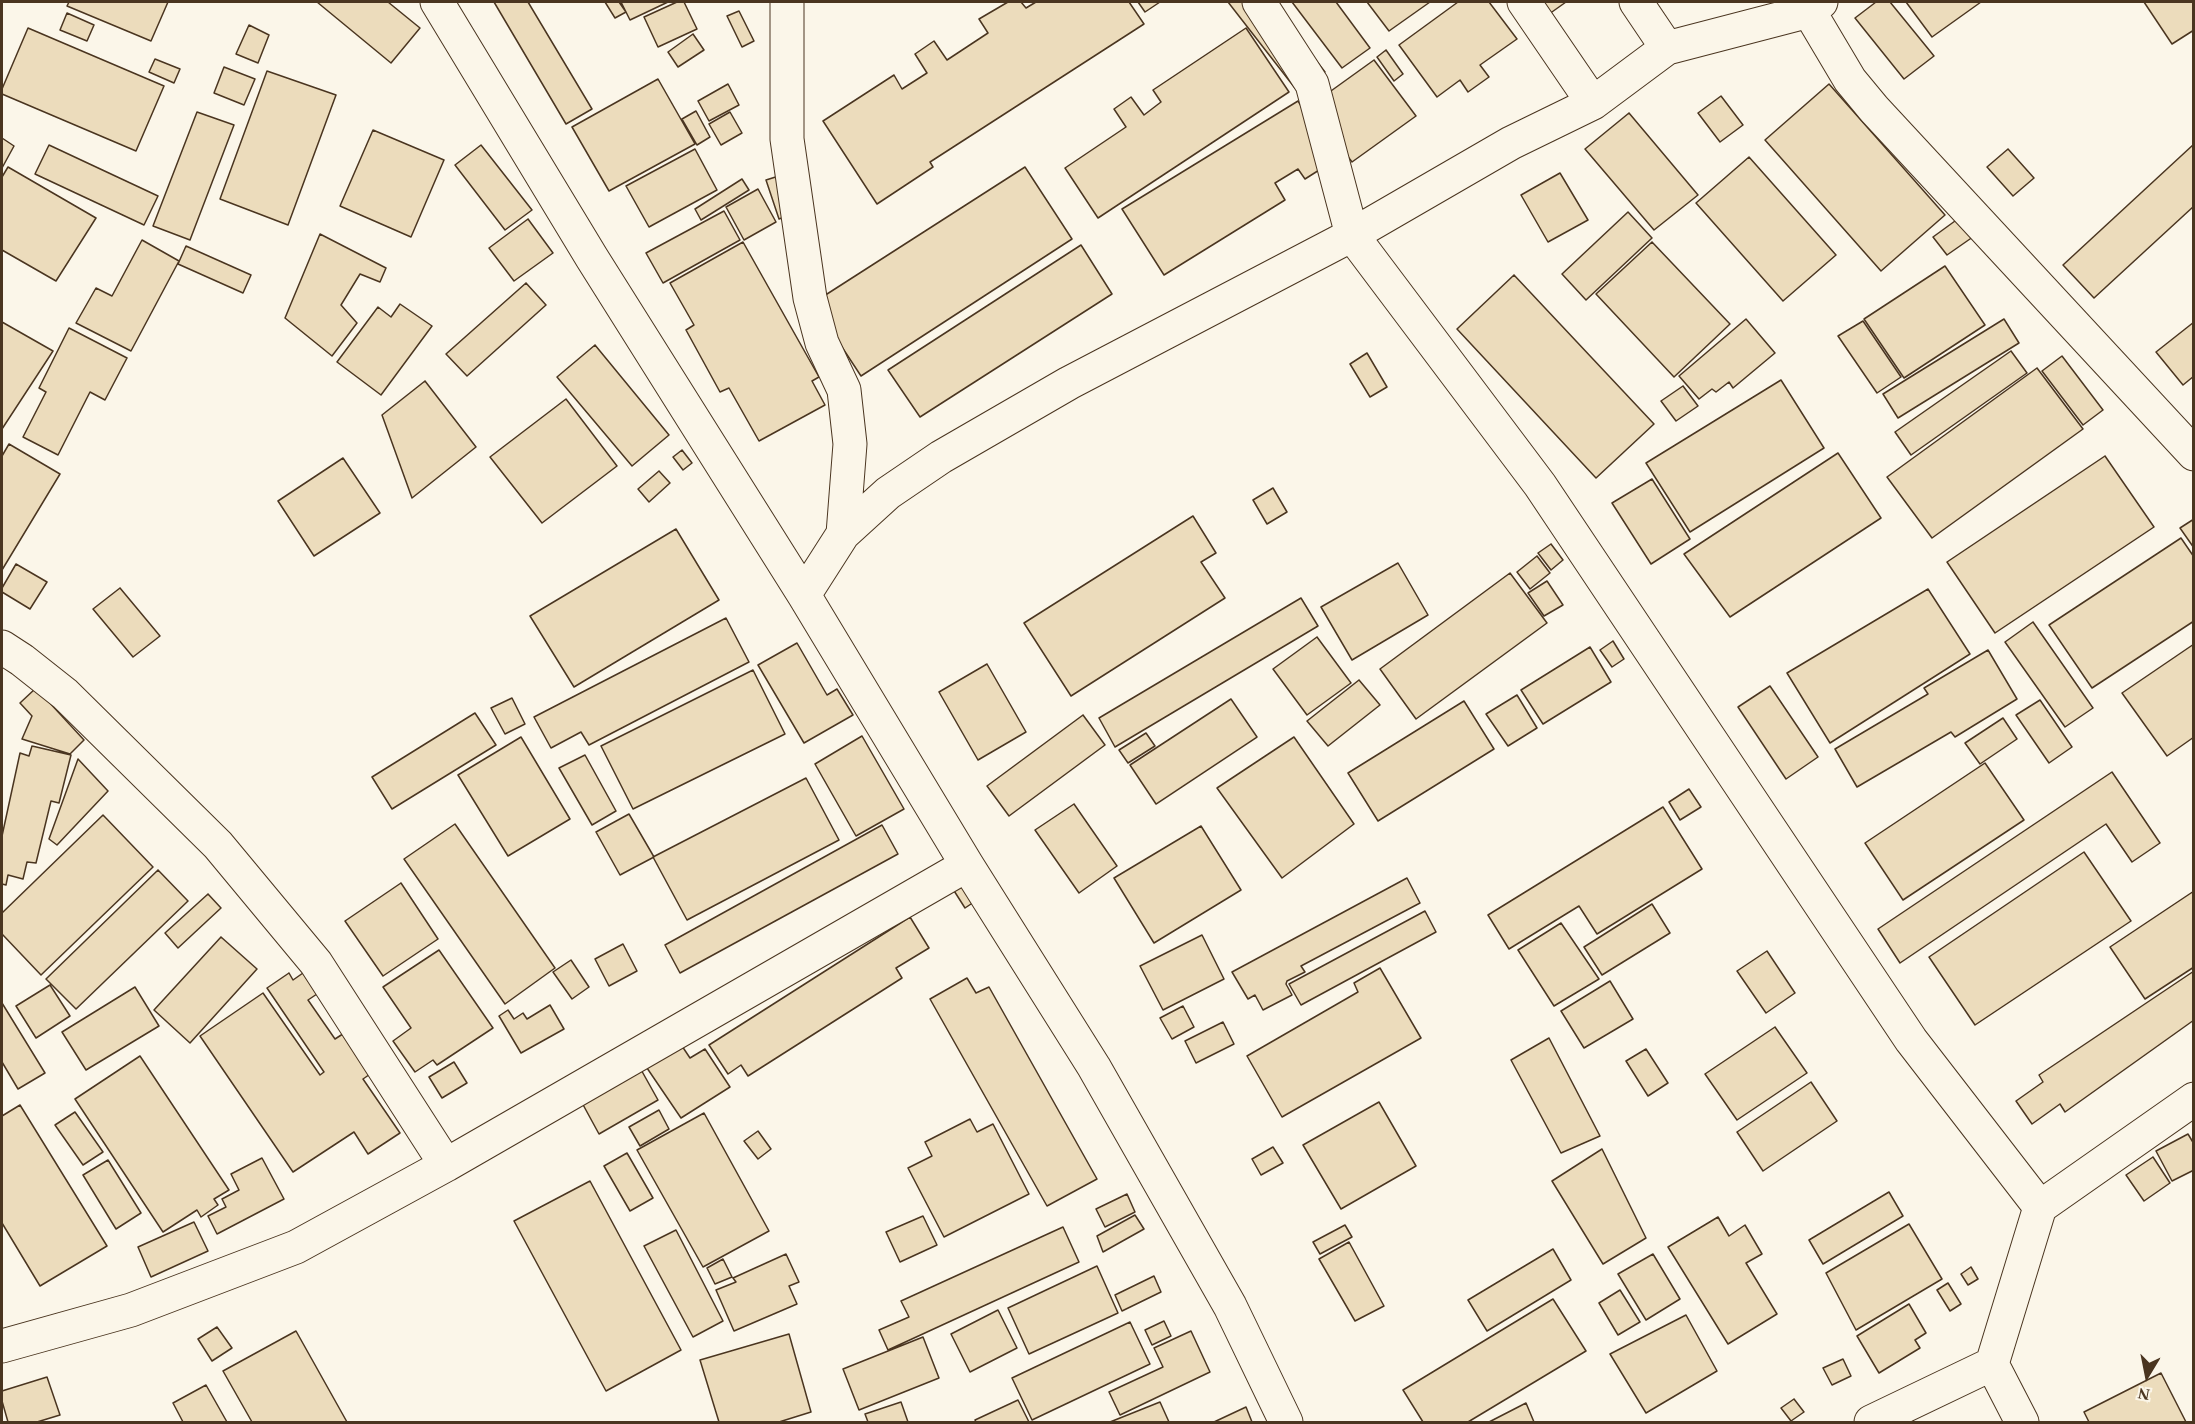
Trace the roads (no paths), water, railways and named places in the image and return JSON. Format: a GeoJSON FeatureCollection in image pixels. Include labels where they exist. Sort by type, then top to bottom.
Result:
{"type":"FeatureCollection","features":[{"type":"Feature","properties":{"kind":"street"},"geometry":{"type":"LineString","coordinates":[[437,2],[592,258],[804,595],[967,865],[1094,1067],[1230,1306],[1286,1422]]}},
{"type":"Feature","properties":{"kind":"street"},"geometry":{"type":"LineString","coordinates":[[787,2],[787,139],[790,162],[810,298],[822,343],[844,390],[850,444],[843,534]]}},
{"type":"Feature","properties":{"kind":"street"},"geometry":{"type":"LineString","coordinates":[[1258,2],[1312,84],[1352,235],[1540,485],[1911,1040],[2040,1207]]}},
{"type":"Feature","properties":{"kind":"street"},"geometry":{"type":"LineString","coordinates":[[1524,2],[1593,103]]}},
{"type":"Feature","properties":{"kind":"street"},"geometry":{"type":"LineString","coordinates":[[1636,2],[1667,48]]}},
{"type":"Feature","properties":{"kind":"street"},"geometry":{"type":"LineString","coordinates":[[804,595],[843,534],[888,493],[941,457],[1069,383],[1352,235],[1511,143],[1593,103],[1667,48],[1815,6],[1850,80],[1874,109],[2193,454]]}},
{"type":"Feature","properties":{"kind":"street"},"geometry":{"type":"LineString","coordinates":[[2,647],[65,694],[218,844],[316,963],[446,1165]]}},
{"type":"Feature","properties":{"kind":"street"},"geometry":{"type":"LineString","coordinates":[[2,1346],[131,1310],[296,1247],[446,1165],[967,865]]}},
{"type":"Feature","properties":{"kind":"street"},"geometry":{"type":"LineString","coordinates":[[2022,1422],[1992,1364],[2040,1207],[2193,1099]]}},
{"type":"Feature","properties":{"kind":"street"},"geometry":{"type":"LineString","coordinates":[[1871,1422],[1992,1364]]}}]}
